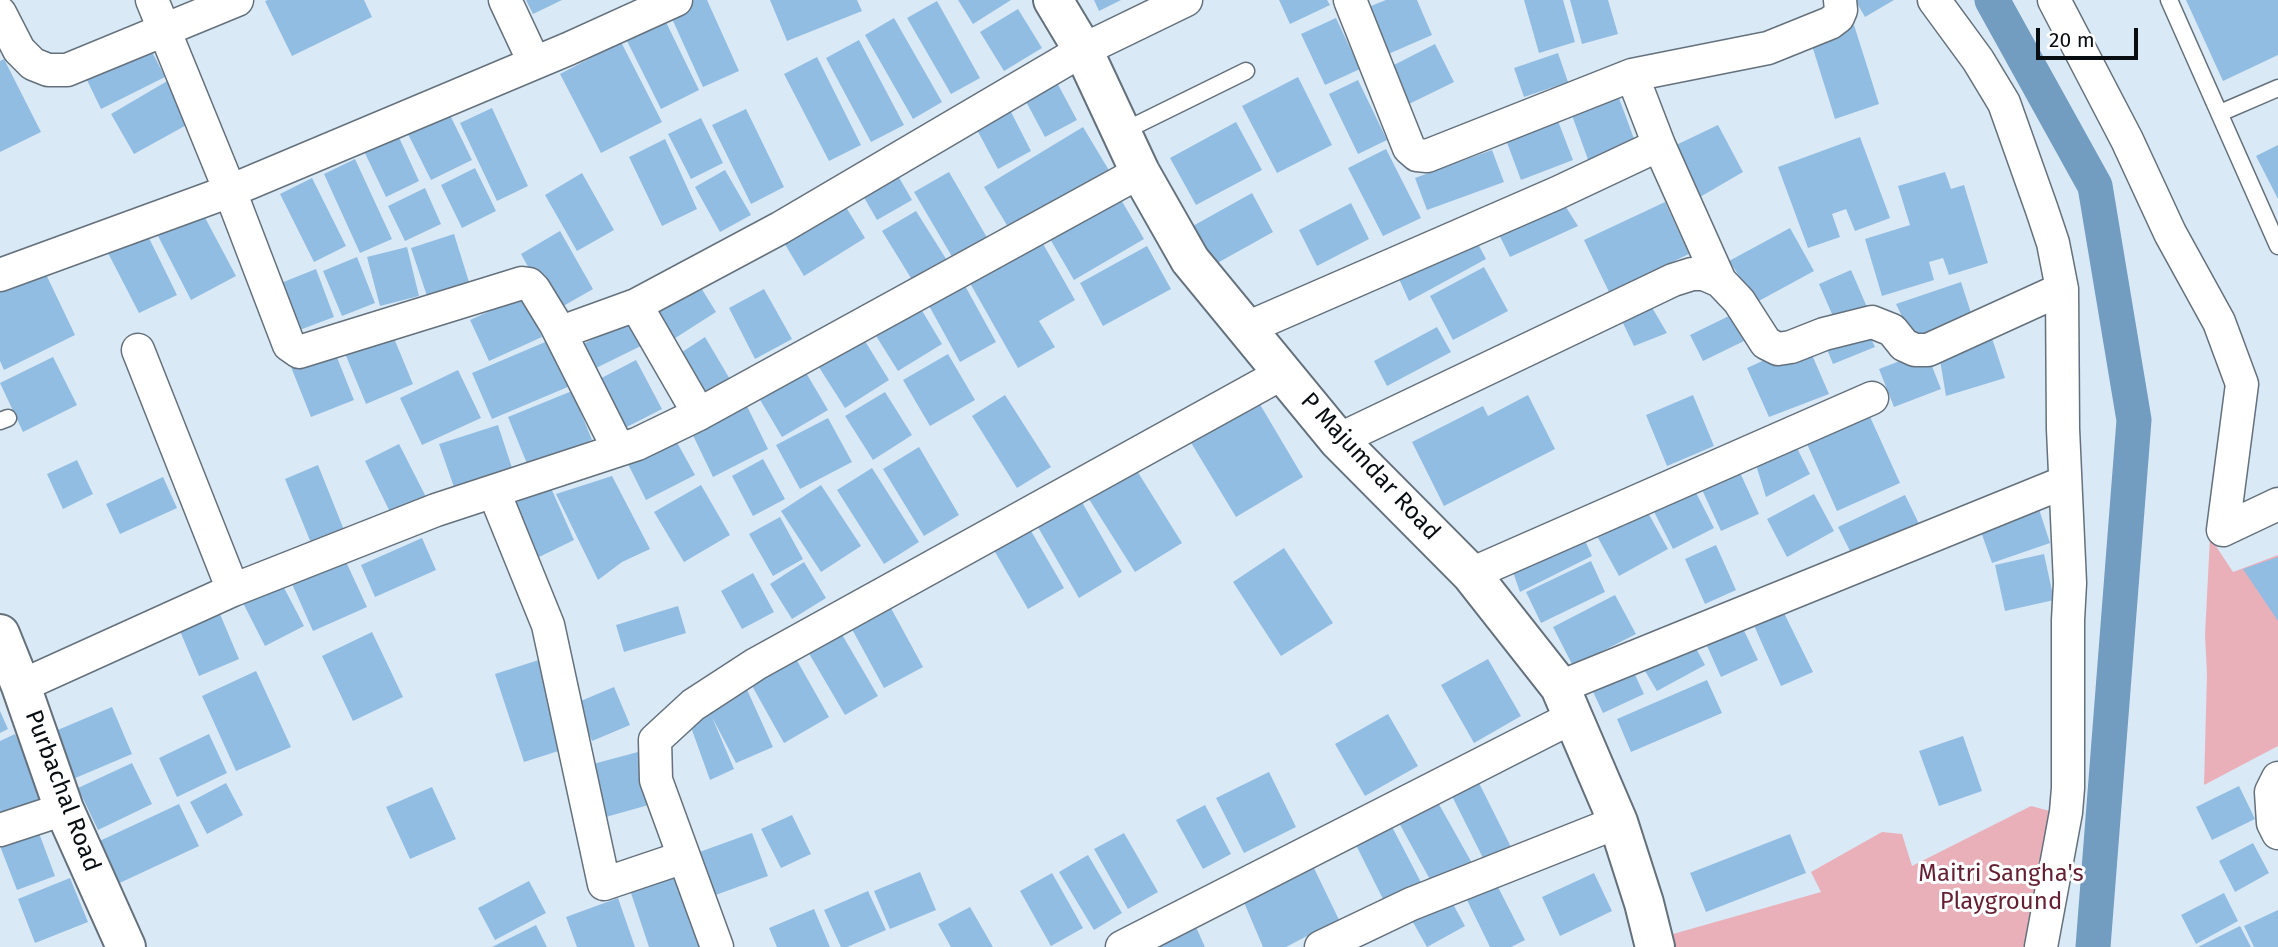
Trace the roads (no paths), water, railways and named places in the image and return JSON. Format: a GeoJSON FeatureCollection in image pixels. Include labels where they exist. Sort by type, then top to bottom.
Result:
{"type":"FeatureCollection","features":[{"type":"Feature","properties":{"kind":"street"},"geometry":{"type":"LineString","coordinates":[[152,0],[293,350],[299,352],[522,283],[529,284],[556,325],[619,450]]}},
{"type":"Feature","properties":{"kind":"street"},"geometry":{"type":"LineString","coordinates":[[0,13],[10,54],[48,70],[67,70],[237,0]]}},
{"type":"Feature","properties":{"kind":"street"},"geometry":{"type":"LineString","coordinates":[[505,0],[534,62]]}},
{"type":"Feature","properties":{"kind":"street"},"geometry":{"type":"LineString","coordinates":[[0,275],[230,191],[676,0]]}},
{"type":"Feature","properties":{"kind":"street","name":"P Majumdar Road"},"geometry":{"type":"LineString","coordinates":[[1053,0],[1083,50],[1140,172],[1190,260],[1338,440],[1471,574],[1566,702],[1618,822],[1655,947]]}},
{"type":"Feature","properties":{"kind":"street"},"geometry":{"type":"LineString","coordinates":[[556,325],[567,330],[636,305],[780,228],[1083,50],[1186,0]]}},
{"type":"Feature","properties":{"kind":"street"},"geometry":{"type":"LineString","coordinates":[[1350,0],[1409,148],[1417,155],[1427,156],[1632,75],[1768,48],[1830,23],[1838,17],[1841,10],[1840,0]]}},
{"type":"Feature","properties":{"kind":"street"},"geometry":{"type":"LineString","coordinates":[[1934,0],[1978,60],[2004,103],[2053,243],[2062,289],[2065,482],[2070,583],[2068,788],[2042,947]]}},
{"type":"Feature","properties":{"kind":"street"},"geometry":{"type":"LineString","coordinates":[[2054,0],[2127,140],[2170,233],[2219,322],[2242,384],[2223,530],[2278,504]]}},
{"type":"Feature","properties":{"kind":"street"},"geometry":{"type":"LineString","coordinates":[[1632,75],[1659,145],[1720,281],[1739,301],[1766,343],[1779,349],[1791,348],[1824,334],[1872,322],[1892,330],[1904,345],[1914,350],[1928,350],[2062,289]]}},
{"type":"Feature","properties":{"kind":"street"},"geometry":{"type":"LineString","coordinates":[[1247,328],[1557,193],[1659,145]]}},
{"type":"Feature","properties":{"kind":"street"},"geometry":{"type":"LineString","coordinates":[[21,686],[233,590],[436,510],[637,444],[699,414],[1140,172]]}},
{"type":"Feature","properties":{"kind":"street"},"geometry":{"type":"LineString","coordinates":[[1338,440],[1673,280],[1692,274],[1704,274],[1720,281]]}},
{"type":"Feature","properties":{"kind":"street"},"geometry":{"type":"LineString","coordinates":[[636,305],[699,414]]}},
{"type":"Feature","properties":{"kind":"street"},"geometry":{"type":"LineString","coordinates":[[138,350],[233,590]]}},
{"type":"Feature","properties":{"kind":"street"},"geometry":{"type":"LineString","coordinates":[[717,947],[656,780],[654,740],[693,705],[756,664],[1283,373]]}},
{"type":"Feature","properties":{"kind":"street"},"geometry":{"type":"LineString","coordinates":[[1471,574],[1872,398]]}},
{"type":"Feature","properties":{"kind":"street"},"geometry":{"type":"LineString","coordinates":[[1122,947],[1566,702],[2065,482]]}},
{"type":"Feature","properties":{"kind":"street"},"geometry":{"type":"LineString","coordinates":[[494,492],[548,625],[604,884],[684,857]]}},
{"type":"Feature","properties":{"kind":"street","name":"Purbachal Road"},"geometry":{"type":"LineString","coordinates":[[0,634],[64,809],[126,947]]}},
{"type":"Feature","properties":{"kind":"street"},"geometry":{"type":"LineString","coordinates":[[2278,778],[2271,792],[2273,823],[2278,833]]}},
{"type":"Feature","properties":{"kind":"street"},"geometry":{"type":"LineString","coordinates":[[0,830],[64,809]]}},
{"type":"Feature","properties":{"kind":"street"},"geometry":{"type":"LineString","coordinates":[[1321,947],[1411,904],[1618,822]]}},
{"type":"Feature","properties":{"kind":"lane"},"geometry":{"type":"LineString","coordinates":[[2169,0],[2278,246]]}},
{"type":"Feature","properties":{"kind":"lane"},"geometry":{"type":"LineString","coordinates":[[1122,132],[1246,71]]}},
{"type":"Feature","properties":{"kind":"lane"},"geometry":{"type":"LineString","coordinates":[[2220,113],[2278,88]]}},
{"type":"Feature","properties":{"kind":"waterway"},"geometry":{"type":"LineString","coordinates":[[1992,0],[2095,186],[2134,420],[2093,947]]}},
{"type":"Feature","properties":{"kind":"park label","name":"Maitri Sangha's Playground"},"geometry":{"type":"Point","coordinates":[2001,888]}}]}
